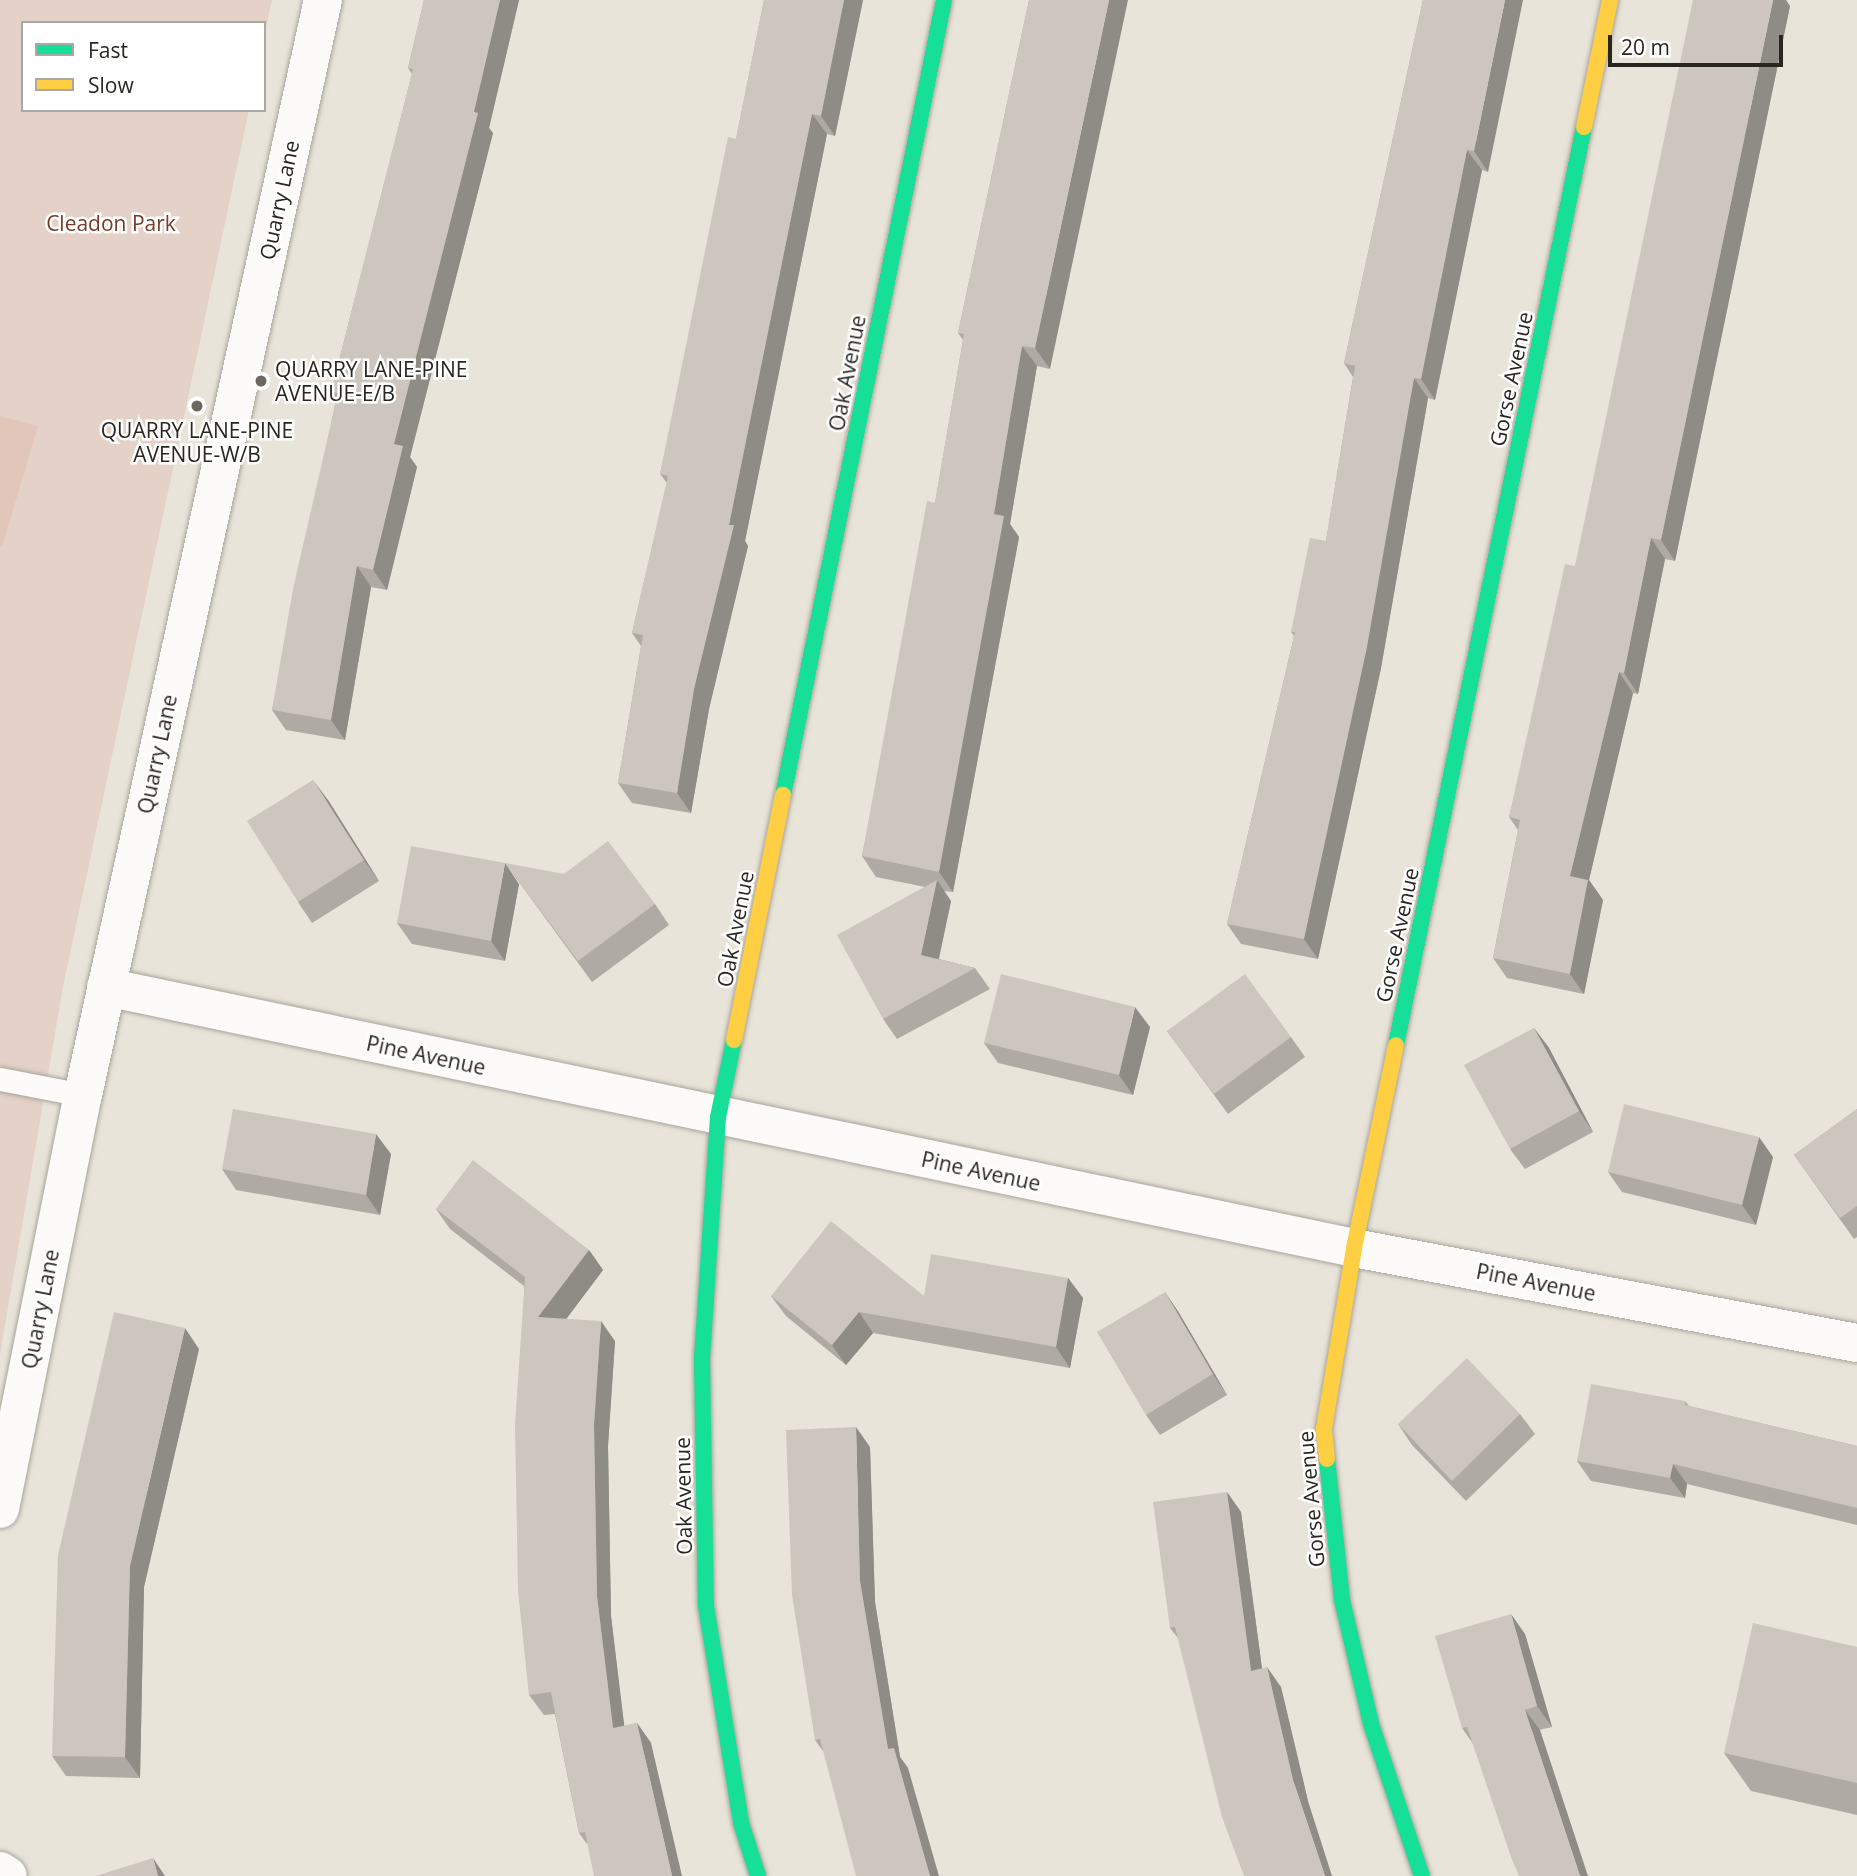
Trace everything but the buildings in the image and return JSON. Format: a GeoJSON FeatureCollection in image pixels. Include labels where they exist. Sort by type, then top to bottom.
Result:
{"type":"FeatureCollection","features":[{"type":"Feature","properties":{"kind":"street","name":"Quarry Lane"},"geometry":{"type":"LineString","coordinates":[[0,1510],[106,987],[323,0]]}},
{"type":"Feature","properties":{"kind":"street","name":"Oak Avenue"},"geometry":{"type":"LineString","coordinates":[[758,1876],[741,1822],[706,1606],[702,1359],[718,1117],[944,0]]}},
{"type":"Feature","properties":{"kind":"street","name":"Gorse Avenue"},"geometry":{"type":"LineString","coordinates":[[1422,1876],[1371,1724],[1342,1600],[1324,1427],[1354,1248],[1610,0]]}},
{"type":"Feature","properties":{"kind":"street","name":"Pine Avenue"},"geometry":{"type":"LineString","coordinates":[[106,987],[1354,1248],[1857,1343]]}},
{"type":"Feature","properties":{"kind":"street"},"geometry":{"type":"LineString","coordinates":[[0,1871],[8,1876]]}},
{"type":"Feature","properties":{"kind":"lane"},"geometry":{"type":"LineString","coordinates":[[0,1079],[83,1095]]}},
{"type":"Feature","properties":{"kind":"green space","name":"Cleadon Park"},"geometry":{"type":"Polygon","coordinates":[[[0,0],[272,0],[266,28],[266,21],[21,21],[21,112],[249,112],[63,987],[0,1354],[0,0]]]}},
{"type":"Feature","properties":{"kind":"shaded area"},"geometry":{"type":"Polygon","coordinates":[[[0,416],[38,426],[2,547],[0,546],[0,416]]]}},
{"type":"Feature","properties":{"kind":"traffic: fast"},"geometry":{"type":"LineString","coordinates":[[783,795],[944,0]]}},
{"type":"Feature","properties":{"kind":"traffic: fast"},"geometry":{"type":"LineString","coordinates":[[1396,1045],[1584,127]]}},
{"type":"Feature","properties":{"kind":"traffic: fast"},"geometry":{"type":"LineString","coordinates":[[734,1040],[718,1117],[702,1359],[706,1606],[741,1823],[758,1876]]}},
{"type":"Feature","properties":{"kind":"traffic: fast"},"geometry":{"type":"LineString","coordinates":[[1327,1459],[1342,1600],[1371,1724],[1422,1876]]}},
{"type":"Feature","properties":{"kind":"traffic: slow"},"geometry":{"type":"LineString","coordinates":[[1584,127],[1610,0]]}},
{"type":"Feature","properties":{"kind":"traffic: slow"},"geometry":{"type":"LineString","coordinates":[[734,1040],[783,795]]}},
{"type":"Feature","properties":{"kind":"traffic: slow"},"geometry":{"type":"LineString","coordinates":[[1327,1459],[1324,1428],[1354,1248],[1396,1045]]}},
{"type":"Feature","properties":{"kind":"place","name":"QUARRY LANE-PINE AVENUE-E/B"},"geometry":{"type":"Point","coordinates":[261,381]}},
{"type":"Feature","properties":{"kind":"place","name":"QUARRY LANE-PINE AVENUE-W/B"},"geometry":{"type":"Point","coordinates":[197,406]}}]}
